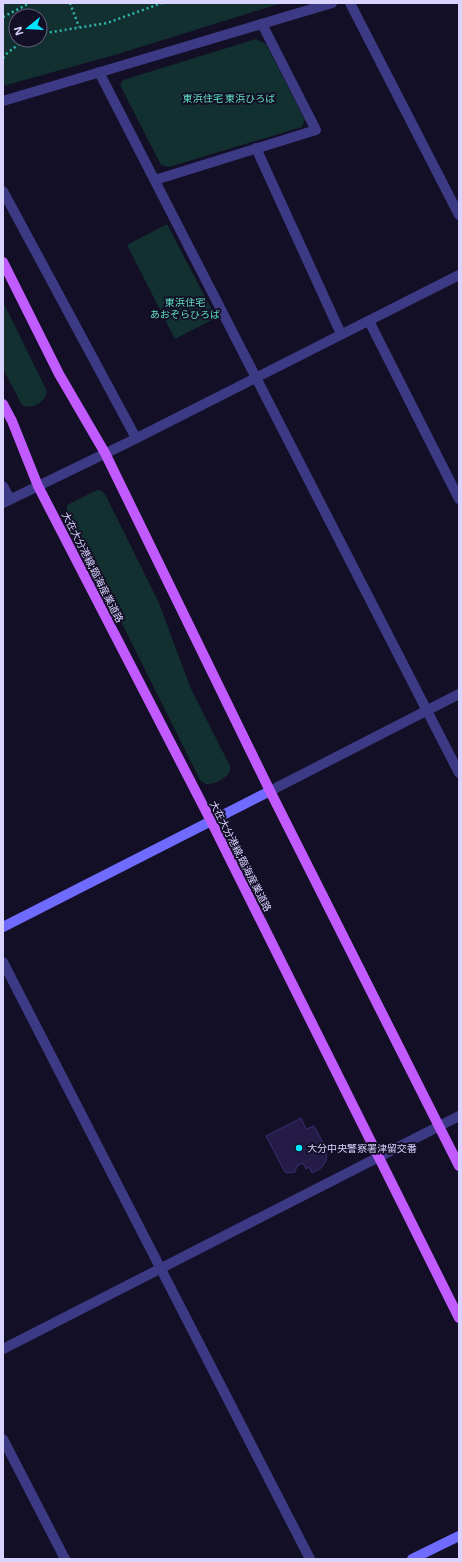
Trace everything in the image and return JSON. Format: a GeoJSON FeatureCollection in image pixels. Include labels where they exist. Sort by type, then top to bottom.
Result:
{"type":"FeatureCollection","features":[{"type":"Feature","properties":{"kind":"main road"},"geometry":{"type":"LineString","coordinates":[[3,262],[59,374],[105,453],[270,791],[459,1166]]}},
{"type":"Feature","properties":{"kind":"main road","name":"大在大分港線;臨海産業道路"},"geometry":{"type":"LineString","coordinates":[[3,404],[12,421],[38,486],[211,821],[459,1318]]}},
{"type":"Feature","properties":{"kind":"street"},"geometry":{"type":"LineString","coordinates":[[3,101],[332,3]]}},
{"type":"Feature","properties":{"kind":"street"},"geometry":{"type":"LineString","coordinates":[[350,3],[459,215]]}},
{"type":"Feature","properties":{"kind":"street"},"geometry":{"type":"LineString","coordinates":[[154,180],[316,130],[262,24]]}},
{"type":"Feature","properties":{"kind":"street"},"geometry":{"type":"LineString","coordinates":[[99,72],[459,773]]}},
{"type":"Feature","properties":{"kind":"street"},"geometry":{"type":"LineString","coordinates":[[256,148],[342,334]]}},
{"type":"Feature","properties":{"kind":"street"},"geometry":{"type":"LineString","coordinates":[[3,191],[136,438]]}},
{"type":"Feature","properties":{"kind":"street"},"geometry":{"type":"LineString","coordinates":[[3,486],[6,501],[136,438],[459,275]]}},
{"type":"Feature","properties":{"kind":"street"},"geometry":{"type":"LineString","coordinates":[[369,321],[459,499]]}},
{"type":"Feature","properties":{"kind":"street"},"geometry":{"type":"LineString","coordinates":[[3,927],[459,694]]}},
{"type":"Feature","properties":{"kind":"street"},"geometry":{"type":"LineString","coordinates":[[3,962],[310,1559]]}},
{"type":"Feature","properties":{"kind":"street"},"geometry":{"type":"LineString","coordinates":[[3,1349],[459,1116]]}},
{"type":"Feature","properties":{"kind":"street"},"geometry":{"type":"LineString","coordinates":[[3,1439],[65,1559]]}},
{"type":"Feature","properties":{"kind":"street"},"geometry":{"type":"LineString","coordinates":[[412,1559],[459,1536]]}},
{"type":"Feature","properties":{"kind":"path"},"geometry":{"type":"LineString","coordinates":[[3,17],[30,3]]}},
{"type":"Feature","properties":{"kind":"path"},"geometry":{"type":"LineString","coordinates":[[70,3],[79,27]]}},
{"type":"Feature","properties":{"kind":"path"},"geometry":{"type":"LineString","coordinates":[[48,33],[107,23],[162,3]]}},
{"type":"Feature","properties":{"kind":"path"},"geometry":{"type":"LineString","coordinates":[[3,58],[14,48]]}},
{"type":"Feature","properties":{"kind":"green space"},"geometry":{"type":"Polygon","coordinates":[[[3,3],[282,3],[118,54],[3,86],[3,3]]]}},
{"type":"Feature","properties":{"kind":"green space","name":"東浜住宅 東浜ひろば"},"geometry":{"type":"Polygon","coordinates":[[[256,39],[266,44],[305,120],[302,127],[169,167],[161,165],[120,85],[123,80],[256,39]]]}},
{"type":"Feature","properties":{"kind":"green space","name":"東浜住宅 あおぞらひろば"},"geometry":{"type":"Polygon","coordinates":[[[167,224],[216,318],[175,339],[127,245],[167,224]]]}},
{"type":"Feature","properties":{"kind":"green space"},"geometry":{"type":"Polygon","coordinates":[[[3,302],[47,391],[44,399],[34,406],[22,405],[3,369],[3,302]]]}},
{"type":"Feature","properties":{"kind":"green space"},"geometry":{"type":"Polygon","coordinates":[[[100,490],[105,494],[159,603],[191,689],[230,766],[227,776],[216,782],[207,784],[200,780],[67,513],[67,505],[100,490]]]}},
{"type":"Feature","properties":{"kind":"building","name":"大分中央警察署津留交番"},"geometry":{"type":"Polygon","coordinates":[[[301,1118],[306,1129],[314,1126],[327,1150],[326,1161],[321,1168],[312,1173],[309,1167],[306,1169],[303,1163],[297,1166],[295,1172],[287,1173],[285,1172],[266,1136],[301,1118]]]}},
{"type":"Feature","properties":{"kind":"place","name":"大分中央警察署津留交番"},"geometry":{"type":"Point","coordinates":[299,1148]}}]}
